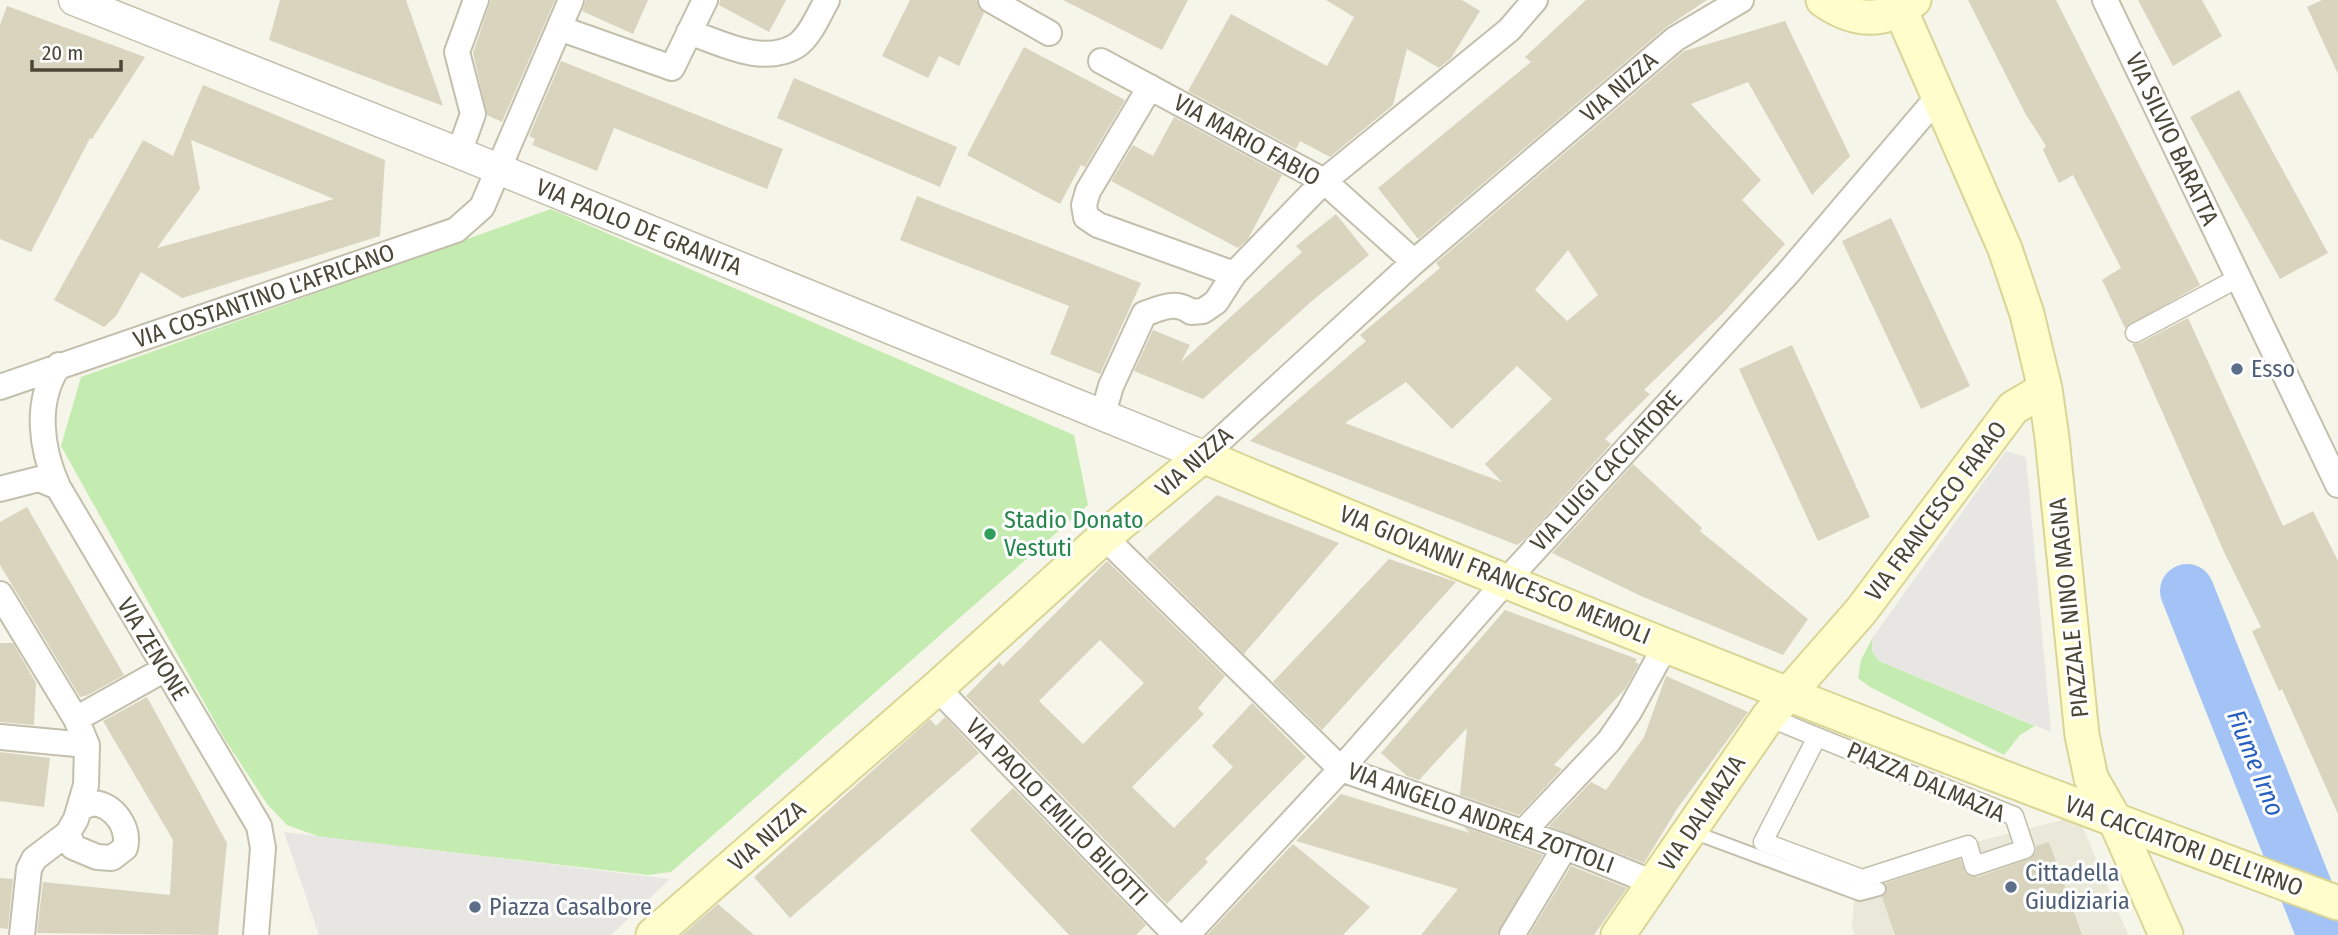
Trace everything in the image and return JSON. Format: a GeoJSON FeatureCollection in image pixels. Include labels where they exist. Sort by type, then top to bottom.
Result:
{"type":"FeatureCollection","features":[{"type":"Feature","properties":{"kind":"main road"},"geometry":{"type":"LineString","coordinates":[[1823,0],[1840,12],[1860,19],[1881,18],[1908,5],[1937,98],[2005,249],[2027,314],[2045,389]]}},
{"type":"Feature","properties":{"kind":"main road","name":"VIA FRANCESCO FARAO"},"geometry":{"type":"LineString","coordinates":[[1777,704],[1861,611],[2013,408],[2045,389]]}},
{"type":"Feature","properties":{"kind":"main road","name":"PIAZZALE NINO MAGNA"},"geometry":{"type":"LineString","coordinates":[[2045,389],[2082,735],[2091,778],[2115,820],[2166,935]]}},
{"type":"Feature","properties":{"kind":"main road","name":"VIA GIOVANNI FRANCESCO MEMOLI"},"geometry":{"type":"LineString","coordinates":[[1203,456],[1666,645],[1777,704]]}},
{"type":"Feature","properties":{"kind":"main road","name":"VIA NIZZA"},"geometry":{"type":"LineString","coordinates":[[653,935],[937,688],[1104,537],[1203,456]]}},
{"type":"Feature","properties":{"kind":"main road","name":"VIA CACCIATORI DELL'IRNO"},"geometry":{"type":"LineString","coordinates":[[1777,704],[2030,789],[2338,903]]}},
{"type":"Feature","properties":{"kind":"main road","name":"VIA DALMAZIA"},"geometry":{"type":"LineString","coordinates":[[1619,935],[1777,704]]}},
{"type":"Feature","properties":{"kind":"main road","name":"VIA CACCIATORI DELL'IRNO"},"geometry":{"type":"LineString","coordinates":[[2030,789],[2049,791],[2065,786],[2076,776],[2082,735]]}},
{"type":"Feature","properties":{"kind":"main road"},"geometry":{"type":"LineString","coordinates":[[2152,905],[2147,872],[2157,854],[2168,850],[2216,858]]}},
{"type":"Feature","properties":{"kind":"street","name":"VIA PAOLO DE GRANITA"},"geometry":{"type":"LineString","coordinates":[[74,0],[459,153],[1203,456]]}},
{"type":"Feature","properties":{"kind":"street"},"geometry":{"type":"LineString","coordinates":[[459,153],[473,114],[457,52],[476,0]]}},
{"type":"Feature","properties":{"kind":"street","name":"VIA COSTANTINO L'AFRICANO"},"geometry":{"type":"LineString","coordinates":[[0,387],[456,230],[482,207],[571,0]]}},
{"type":"Feature","properties":{"kind":"street"},"geometry":{"type":"LineString","coordinates":[[559,28],[672,68],[705,0]]}},
{"type":"Feature","properties":{"kind":"street"},"geometry":{"type":"LineString","coordinates":[[690,32],[751,54],[775,53],[797,46],[813,26],[827,0]]}},
{"type":"Feature","properties":{"kind":"street"},"geometry":{"type":"LineString","coordinates":[[990,0],[1049,33]]}},
{"type":"Feature","properties":{"kind":"street"},"geometry":{"type":"LineString","coordinates":[[1102,417],[1111,386],[1144,314],[1182,305],[1191,312],[1203,311],[1216,302],[1234,274],[1324,181],[1509,30],[1535,0]]}},
{"type":"Feature","properties":{"kind":"street","name":"VIA NIZZA"},"geometry":{"type":"LineString","coordinates":[[1203,456],[1414,262],[1675,38],[1741,0]]}},
{"type":"Feature","properties":{"kind":"street","name":"VIA SILVIO BARATTA"},"geometry":{"type":"LineString","coordinates":[[2105,0],[2338,485]]}},
{"type":"Feature","properties":{"kind":"street","name":"VIA MARIO FABIO"},"geometry":{"type":"LineString","coordinates":[[1101,61],[1324,181],[1414,262]]}},
{"type":"Feature","properties":{"kind":"street"},"geometry":{"type":"LineString","coordinates":[[1150,87],[1088,191],[1084,205],[1086,217],[1098,225],[1234,274]]}},
{"type":"Feature","properties":{"kind":"street","name":"VIA LUIGI CACCIATORE"},"geometry":{"type":"LineString","coordinates":[[1187,935],[1341,769],[1506,581],[1788,273],[1937,98]]}},
{"type":"Feature","properties":{"kind":"street"},"geometry":{"type":"LineString","coordinates":[[2135,333],[2238,278]]}},
{"type":"Feature","properties":{"kind":"street","name":"VIA ZENONE"},"geometry":{"type":"LineString","coordinates":[[59,365],[45,389],[44,453],[58,487],[259,826],[263,848],[256,935]]}},
{"type":"Feature","properties":{"kind":"street"},"geometry":{"type":"LineString","coordinates":[[0,489],[40,479],[58,487]]}},
{"type":"Feature","properties":{"kind":"street","name":"VIA ANGELO ANDREA ZOTTOLI"},"geometry":{"type":"LineString","coordinates":[[1104,537],[1341,769],[1565,847],[1654,883]]}},
{"type":"Feature","properties":{"kind":"street"},"geometry":{"type":"LineString","coordinates":[[0,594],[76,719],[87,745],[89,765],[80,808],[68,833],[34,859],[29,869],[22,935]]}},
{"type":"Feature","properties":{"kind":"street"},"geometry":{"type":"LineString","coordinates":[[1523,832],[1609,741],[1629,712],[1666,645]]}},
{"type":"Feature","properties":{"kind":"street"},"geometry":{"type":"LineString","coordinates":[[76,719],[165,669]]}},
{"type":"Feature","properties":{"kind":"street","name":"VIA PAOLO EMILIO BILOTTI"},"geometry":{"type":"LineString","coordinates":[[937,688],[1176,935]]}},
{"type":"Feature","properties":{"kind":"street","name":"PIAZZA DALMAZIA"},"geometry":{"type":"LineString","coordinates":[[1777,704],[1817,737],[2014,816],[2025,849],[1974,866],[1968,845],[1862,879],[1763,842],[1817,737]]}},
{"type":"Feature","properties":{"kind":"street"},"geometry":{"type":"LineString","coordinates":[[0,737],[87,745]]}},
{"type":"Feature","properties":{"kind":"street"},"geometry":{"type":"LineString","coordinates":[[68,833],[73,847],[97,857],[112,858],[125,848],[123,825],[109,807],[93,803],[80,808]]}},
{"type":"Feature","properties":{"kind":"street"},"geometry":{"type":"LineString","coordinates":[[1512,935],[1565,847]]}},
{"type":"Feature","properties":{"kind":"lane"},"geometry":{"type":"LineString","coordinates":[[1690,831],[1860,894],[1879,888]]}},
{"type":"Feature","properties":{"kind":"shaded area"},"geometry":{"type":"Polygon","coordinates":[[[2006,451],[2026,457],[2051,732],[1879,661],[1872,651],[1873,637],[2006,451]]]}},
{"type":"Feature","properties":{"kind":"shaded area"},"geometry":{"type":"Polygon","coordinates":[[[2078,816],[2128,935],[1855,935],[1852,926],[1857,872],[2078,816]]]}},
{"type":"Feature","properties":{"kind":"shaded area","name":"Piazza Casalbore"},"geometry":{"type":"Polygon","coordinates":[[[284,832],[670,879],[611,935],[319,935],[284,832]]]}},
{"type":"Feature","properties":{"kind":"green space"},"geometry":{"type":"Polygon","coordinates":[[[551,209],[1074,435],[1088,505],[671,872],[648,875],[320,837],[287,825],[267,804],[224,738],[61,446],[81,377],[551,209]]]}},
{"type":"Feature","properties":{"kind":"green space"},"geometry":{"type":"Polygon","coordinates":[[[1873,637],[1872,651],[1879,661],[2035,726],[2020,735],[2004,755],[1870,687],[1858,678],[1861,660],[1873,637]]]}},
{"type":"Feature","properties":{"kind":"building"},"geometry":{"type":"Polygon","coordinates":[[[280,0],[406,0],[443,106],[269,40],[280,0]]]}},
{"type":"Feature","properties":{"kind":"building"},"geometry":{"type":"Polygon","coordinates":[[[491,0],[555,0],[502,122],[487,115],[473,53],[491,0]]]}},
{"type":"Feature","properties":{"kind":"building"},"geometry":{"type":"Polygon","coordinates":[[[586,0],[648,0],[633,34],[582,11],[586,0]]]}},
{"type":"Feature","properties":{"kind":"building"},"geometry":{"type":"Polygon","coordinates":[[[720,0],[786,0],[769,32],[719,5],[720,0]]]}},
{"type":"Feature","properties":{"kind":"building"},"geometry":{"type":"Polygon","coordinates":[[[910,0],[976,0],[984,13],[959,66],[939,56],[928,78],[882,56],[910,0]]]}},
{"type":"Feature","properties":{"kind":"building"},"geometry":{"type":"Polygon","coordinates":[[[1063,0],[1188,0],[1162,50],[1063,0]]]}},
{"type":"Feature","properties":{"kind":"building"},"geometry":{"type":"Polygon","coordinates":[[[1326,0],[1462,0],[1480,11],[1451,58],[1439,68],[1407,49],[1393,105],[1330,157],[1300,141],[1296,149],[1188,91],[1231,14],[1327,66],[1354,17],[1326,0]]]}},
{"type":"Feature","properties":{"kind":"building"},"geometry":{"type":"Polygon","coordinates":[[[1586,0],[1707,0],[1665,28],[1418,239],[1378,188],[1531,62],[1525,57],[1586,0]]]}},
{"type":"Feature","properties":{"kind":"building"},"geometry":{"type":"Polygon","coordinates":[[[1968,0],[2056,0],[2200,285],[2125,328],[2102,280],[2121,268],[2073,175],[2059,183],[2043,150],[2046,146],[2025,113],[1968,0]]]}},
{"type":"Feature","properties":{"kind":"building"},"geometry":{"type":"Polygon","coordinates":[[[2138,0],[2202,0],[2222,36],[2173,66],[2138,0]]]}},
{"type":"Feature","properties":{"kind":"building"},"geometry":{"type":"Polygon","coordinates":[[[2322,0],[2338,0],[2338,74],[2307,7],[2322,0]]]}},
{"type":"Feature","properties":{"kind":"building"},"geometry":{"type":"Polygon","coordinates":[[[7,6],[145,57],[92,139],[90,138],[31,252],[0,239],[0,25],[7,6]]]}},
{"type":"Feature","properties":{"kind":"building"},"geometry":{"type":"Polygon","coordinates":[[[1785,21],[1850,156],[1812,195],[1748,82],[1691,104],[1761,180],[1742,200],[1785,244],[1724,312],[1644,390],[1650,394],[1605,439],[1611,444],[1524,540],[1517,545],[1250,441],[1366,341],[1360,335],[1440,268],[1436,263],[1684,51],[1785,21]],[[1568,250],[1535,290],[1567,321],[1598,295],[1568,250]],[[1517,366],[1452,429],[1406,382],[1345,423],[1502,482],[1485,464],[1552,399],[1517,366]]]}},
{"type":"Feature","properties":{"kind":"building"},"geometry":{"type":"Polygon","coordinates":[[[1024,47],[1125,100],[1085,167],[1081,165],[1060,204],[967,155],[1024,47]]]}},
{"type":"Feature","properties":{"kind":"building"},"geometry":{"type":"Polygon","coordinates":[[[561,61],[783,149],[767,189],[614,128],[597,171],[532,145],[535,139],[529,136],[561,61]]]}},
{"type":"Feature","properties":{"kind":"building"},"geometry":{"type":"Polygon","coordinates":[[[794,78],[957,147],[940,187],[777,118],[794,78]]]}},
{"type":"Feature","properties":{"kind":"building"},"geometry":{"type":"Polygon","coordinates":[[[203,85],[385,160],[380,236],[182,298],[141,272],[116,316],[104,327],[54,300],[143,140],[173,156],[203,85]],[[191,140],[200,189],[157,248],[334,199],[191,140]]]}},
{"type":"Feature","properties":{"kind":"building"},"geometry":{"type":"Polygon","coordinates":[[[2239,90],[2328,253],[2280,279],[2190,117],[2239,90]]]}},
{"type":"Feature","properties":{"kind":"building"},"geometry":{"type":"Polygon","coordinates":[[[1174,117],[1282,175],[1248,239],[1238,248],[1111,181],[1133,145],[1153,156],[1174,117]]]}},
{"type":"Feature","properties":{"kind":"building"},"geometry":{"type":"Polygon","coordinates":[[[917,196],[1141,283],[1100,374],[1050,354],[1069,306],[900,240],[917,196]]]}},
{"type":"Feature","properties":{"kind":"building"},"geometry":{"type":"Polygon","coordinates":[[[1336,214],[1369,255],[1313,300],[1203,399],[1134,371],[1153,330],[1190,345],[1181,362],[1302,252],[1296,246],[1336,214]]]}},
{"type":"Feature","properties":{"kind":"building"},"geometry":{"type":"Polygon","coordinates":[[[1891,218],[1970,386],[1921,409],[1842,241],[1891,218]]]}},
{"type":"Feature","properties":{"kind":"building"},"geometry":{"type":"Polygon","coordinates":[[[2188,318],[2283,526],[2313,511],[2338,561],[2338,814],[2282,689],[2279,691],[2252,631],[2261,627],[2225,554],[2132,344],[2140,343],[2188,318]]]}},
{"type":"Feature","properties":{"kind":"building"},"geometry":{"type":"Polygon","coordinates":[[[1792,345],[1870,517],[1818,541],[1739,369],[1792,345]]]}},
{"type":"Feature","properties":{"kind":"building"},"geometry":{"type":"Polygon","coordinates":[[[1633,464],[1702,528],[1700,531],[1808,619],[1783,655],[1641,596],[1552,553],[1633,464]]]}},
{"type":"Feature","properties":{"kind":"building"},"geometry":{"type":"Polygon","coordinates":[[[1217,495],[1339,543],[1244,654],[1147,558],[1217,495]]]}},
{"type":"Feature","properties":{"kind":"building"},"geometry":{"type":"Polygon","coordinates":[[[27,507],[124,675],[88,695],[80,697],[0,565],[0,522],[27,507]]]}},
{"type":"Feature","properties":{"kind":"building"},"geometry":{"type":"Polygon","coordinates":[[[1389,559],[1456,582],[1322,730],[1273,682],[1389,559]]]}},
{"type":"Feature","properties":{"kind":"building"},"geometry":{"type":"Polygon","coordinates":[[[1107,561],[1225,676],[1198,708],[1204,714],[1132,787],[1174,828],[1233,767],[1212,746],[1252,703],[1306,757],[1205,859],[1208,862],[1167,904],[966,696],[999,662],[1003,666],[1107,561]],[[1100,640],[1039,701],[1083,744],[1144,683],[1100,640]]]}},
{"type":"Feature","properties":{"kind":"building"},"geometry":{"type":"Polygon","coordinates":[[[1505,610],[1637,659],[1635,662],[1639,664],[1625,689],[1554,765],[1562,769],[1519,815],[1460,795],[1467,728],[1419,780],[1407,776],[1381,753],[1505,610]]]}},
{"type":"Feature","properties":{"kind":"building"},"geometry":{"type":"Polygon","coordinates":[[[0,643],[13,643],[36,683],[34,725],[0,722],[0,643]]]}},
{"type":"Feature","properties":{"kind":"building"},"geometry":{"type":"Polygon","coordinates":[[[1666,676],[1748,712],[1677,809],[1644,863],[1549,826],[1591,782],[1606,790],[1644,737],[1666,676]]]}},
{"type":"Feature","properties":{"kind":"building"},"geometry":{"type":"Polygon","coordinates":[[[147,697],[227,843],[218,935],[37,933],[43,882],[170,895],[173,840],[103,721],[147,697]]]}},
{"type":"Feature","properties":{"kind":"building"},"geometry":{"type":"Polygon","coordinates":[[[945,717],[979,753],[790,918],[754,877],[930,719],[936,726],[945,717]]]}},
{"type":"Feature","properties":{"kind":"building"},"geometry":{"type":"Polygon","coordinates":[[[0,752],[50,758],[44,807],[0,801],[0,752]]]}},
{"type":"Feature","properties":{"kind":"building"},"geometry":{"type":"Polygon","coordinates":[[[1013,788],[1146,925],[1136,935],[1069,935],[970,830],[1013,788]]]}},
{"type":"Feature","properties":{"kind":"building"},"geometry":{"type":"Polygon","coordinates":[[[1341,794],[1470,833],[1464,827],[1543,855],[1497,935],[1421,935],[1458,889],[1296,841],[1341,794]]]}},
{"type":"Feature","properties":{"kind":"building","name":"Cittadella Giudiziaria"},"geometry":{"type":"Polygon","coordinates":[[[2049,842],[2082,935],[1895,935],[1882,897],[1887,892],[1886,883],[1960,859],[1966,874],[1978,877],[2029,859],[2036,852],[2036,846],[2049,842]]]}},
{"type":"Feature","properties":{"kind":"building"},"geometry":{"type":"Polygon","coordinates":[[[1293,844],[1370,907],[1343,935],[1207,935],[1293,844]]]}},
{"type":"Feature","properties":{"kind":"building"},"geometry":{"type":"Polygon","coordinates":[[[1571,866],[1627,888],[1594,935],[1529,935],[1571,866]]]}},
{"type":"Feature","properties":{"kind":"building"},"geometry":{"type":"Polygon","coordinates":[[[0,878],[13,879],[8,929],[0,928],[0,878]]]}},
{"type":"Feature","properties":{"kind":"building"},"geometry":{"type":"Polygon","coordinates":[[[718,904],[754,935],[682,935],[718,904]]]}},
{"type":"Feature","properties":{"kind":"waterway","name":"Fiume Irno"},"geometry":{"type":"LineString","coordinates":[[2187,591],[2324,935]]}},
{"type":"Feature","properties":{"kind":"place","name":"Esso"},"geometry":{"type":"Point","coordinates":[2237,369]}},
{"type":"Feature","properties":{"kind":"place","name":"Stadio Donato Vestuti"},"geometry":{"type":"Point","coordinates":[990,534]}},
{"type":"Feature","properties":{"kind":"place","name":"Cittadella Giudiziaria"},"geometry":{"type":"Point","coordinates":[2011,887]}},
{"type":"Feature","properties":{"kind":"place","name":"Piazza Casalbore"},"geometry":{"type":"Point","coordinates":[475,907]}}]}
